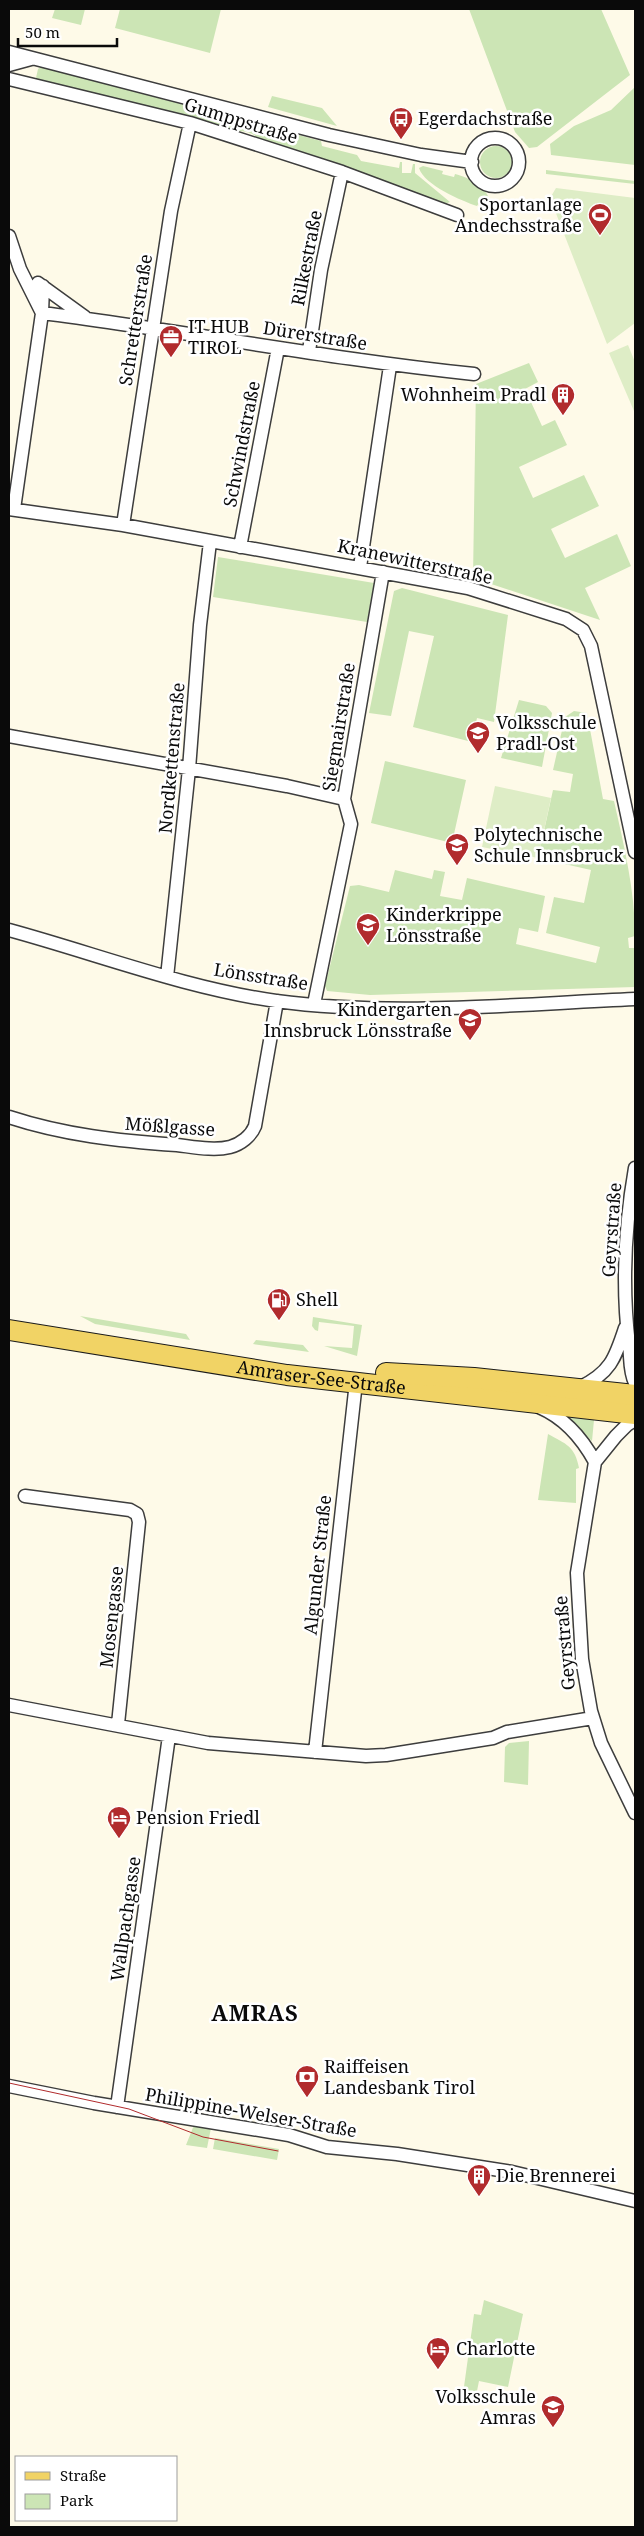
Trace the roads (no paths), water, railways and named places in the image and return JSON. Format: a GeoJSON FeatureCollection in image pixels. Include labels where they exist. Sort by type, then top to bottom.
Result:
{"type":"FeatureCollection","features":[{"type":"Feature","properties":{"kind":"main road","name":"Amraser-See-Straße"},"geometry":{"type":"LineString","coordinates":[[9,1317],[199,1349],[322,1367],[577,1388],[635,1395]]}},
{"type":"Feature","properties":{"kind":"main road","name":"Amraser-See-Straße"},"geometry":{"type":"LineString","coordinates":[[9,1330],[217,1364],[635,1414]]}},
{"type":"Feature","properties":{"kind":"street","name":"Gumppstraße"},"geometry":{"type":"LineString","coordinates":[[9,52],[367,144],[472,162]]}},
{"type":"Feature","properties":{"kind":"street","name":"Gumppstraße"},"geometry":{"type":"LineString","coordinates":[[9,65],[34,59]]}},
{"type":"Feature","properties":{"kind":"street","name":"Gumppstraße"},"geometry":{"type":"LineString","coordinates":[[9,79],[190,123],[342,172],[456,215]]}},
{"type":"Feature","properties":{"kind":"street","name":"Schretterstraße"},"geometry":{"type":"LineString","coordinates":[[123,525],[171,211],[190,123]]}},
{"type":"Feature","properties":{"kind":"street","name":"Rilkestraße"},"geometry":{"type":"LineString","coordinates":[[309,351],[321,270],[342,172]]}},
{"type":"Feature","properties":{"kind":"street"},"geometry":{"type":"LineString","coordinates":[[9,236],[15,271],[42,313]]}},
{"type":"Feature","properties":{"kind":"street"},"geometry":{"type":"LineString","coordinates":[[15,271],[43,286],[87,318]]}},
{"type":"Feature","properties":{"kind":"street"},"geometry":{"type":"LineString","coordinates":[[12,509],[42,313],[43,286]]}},
{"type":"Feature","properties":{"kind":"street","name":"Dürerstraße"},"geometry":{"type":"LineString","coordinates":[[42,313],[152,326],[390,366],[474,374]]}},
{"type":"Feature","properties":{"kind":"street","name":"Schwindstraße"},"geometry":{"type":"LineString","coordinates":[[240,547],[278,348]]}},
{"type":"Feature","properties":{"kind":"street"},"geometry":{"type":"LineString","coordinates":[[360,567],[390,366]]}},
{"type":"Feature","properties":{"kind":"street","name":"Kranewitterstraße"},"geometry":{"type":"LineString","coordinates":[[12,509],[123,525],[468,588],[566,619],[583,630],[591,646],[634,839],[635,852]]}},
{"type":"Feature","properties":{"kind":"street","name":"Nordkettenstraße"},"geometry":{"type":"LineString","coordinates":[[167,977],[189,769],[200,625],[210,542]]}},
{"type":"Feature","properties":{"kind":"street","name":"Siegmairstraße"},"geometry":{"type":"LineString","coordinates":[[314,1004],[351,824],[344,799],[383,572]]}},
{"type":"Feature","properties":{"kind":"street"},"geometry":{"type":"LineString","coordinates":[[9,736],[287,786],[344,799]]}},
{"type":"Feature","properties":{"kind":"street","name":"Lönsstraße"},"geometry":{"type":"LineString","coordinates":[[9,930],[167,977],[277,1001],[364,1008],[635,999]]}},
{"type":"Feature","properties":{"kind":"street","name":"Mößlgasse"},"geometry":{"type":"LineString","coordinates":[[9,1117],[37,1126],[115,1141],[216,1148],[232,1146],[250,1135],[255,1126],[277,1001]]}},
{"type":"Feature","properties":{"kind":"street","name":"Geyrstraße"},"geometry":{"type":"LineString","coordinates":[[635,1168],[626,1252],[626,1325],[631,1374],[635,1383]]}},
{"type":"Feature","properties":{"kind":"street","name":"Geyrstraße"},"geometry":{"type":"LineString","coordinates":[[577,1388],[596,1379],[608,1369],[617,1354],[626,1325]]}},
{"type":"Feature","properties":{"kind":"street","name":"Algunder Straße"},"geometry":{"type":"LineString","coordinates":[[315,1752],[356,1382]]}},
{"type":"Feature","properties":{"kind":"street"},"geometry":{"type":"LineString","coordinates":[[525,1402],[546,1410],[564,1422],[581,1439],[595,1462]]}},
{"type":"Feature","properties":{"kind":"street","name":"Geyrstraße"},"geometry":{"type":"LineString","coordinates":[[635,1420],[616,1436],[595,1462],[577,1573],[582,1659],[592,1718],[601,1743],[635,1813]]}},
{"type":"Feature","properties":{"kind":"street","name":"Mosengasse"},"geometry":{"type":"LineString","coordinates":[[25,1496],[130,1510],[137,1514],[139,1522],[118,1724]]}},
{"type":"Feature","properties":{"kind":"street"},"geometry":{"type":"LineString","coordinates":[[9,1705],[208,1742],[348,1756],[386,1755],[493,1738],[507,1732],[592,1718]]}},
{"type":"Feature","properties":{"kind":"street","name":"Wallpachgasse"},"geometry":{"type":"LineString","coordinates":[[116,2107],[169,1736]]}},
{"type":"Feature","properties":{"kind":"street","name":"Philippine-Welser-Straße"},"geometry":{"type":"LineString","coordinates":[[9,2086],[116,2107],[289,2134],[327,2147],[397,2154],[527,2175],[635,2201]]}},
{"type":"Feature","properties":{"kind":"tram line"},"geometry":{"type":"LineString","coordinates":[[9,2083],[129,2109],[203,2137],[278,2151]]}},
{"type":"Feature","properties":{"kind":"place","name":"Egerdachstraße"},"geometry":{"type":"Point","coordinates":[401,140]}},
{"type":"Feature","properties":{"kind":"place","name":"Sportanlage Andechsstraße"},"geometry":{"type":"Point","coordinates":[600,236]}},
{"type":"Feature","properties":{"kind":"place","name":"IT HUB TIROL"},"geometry":{"type":"Point","coordinates":[171,358]}},
{"type":"Feature","properties":{"kind":"place","name":"Wohnheim Pradl"},"geometry":{"type":"Point","coordinates":[563,416]}},
{"type":"Feature","properties":{"kind":"place","name":"Volksschule Pradl-Ost"},"geometry":{"type":"Point","coordinates":[478,754]}},
{"type":"Feature","properties":{"kind":"place","name":"Polytechnische Schule Innsbruck"},"geometry":{"type":"Point","coordinates":[457,866]}},
{"type":"Feature","properties":{"kind":"place","name":"Kinderkrippe Lönsstraße"},"geometry":{"type":"Point","coordinates":[368,946]}},
{"type":"Feature","properties":{"kind":"place","name":"Kindergarten Innsbruck Lönsstraße"},"geometry":{"type":"Point","coordinates":[470,1041]}},
{"type":"Feature","properties":{"kind":"place","name":"Shell"},"geometry":{"type":"Point","coordinates":[279,1321]}},
{"type":"Feature","properties":{"kind":"place","name":"Pension Friedl"},"geometry":{"type":"Point","coordinates":[119,1839]}},
{"type":"Feature","properties":{"kind":"place","name":"Raiffeisen Landesbank Tirol"},"geometry":{"type":"Point","coordinates":[307,2098]}},
{"type":"Feature","properties":{"kind":"place","name":"Die Brennerei"},"geometry":{"type":"Point","coordinates":[479,2197]}},
{"type":"Feature","properties":{"kind":"place","name":"Charlotte"},"geometry":{"type":"Point","coordinates":[438,2370]}},
{"type":"Feature","properties":{"kind":"place","name":"Volksschule Amras"},"geometry":{"type":"Point","coordinates":[553,2428]}},
{"type":"Feature","properties":{"kind":"district","name":"AMRAS"},"geometry":{"type":"Point","coordinates":[255,2013]}}]}
